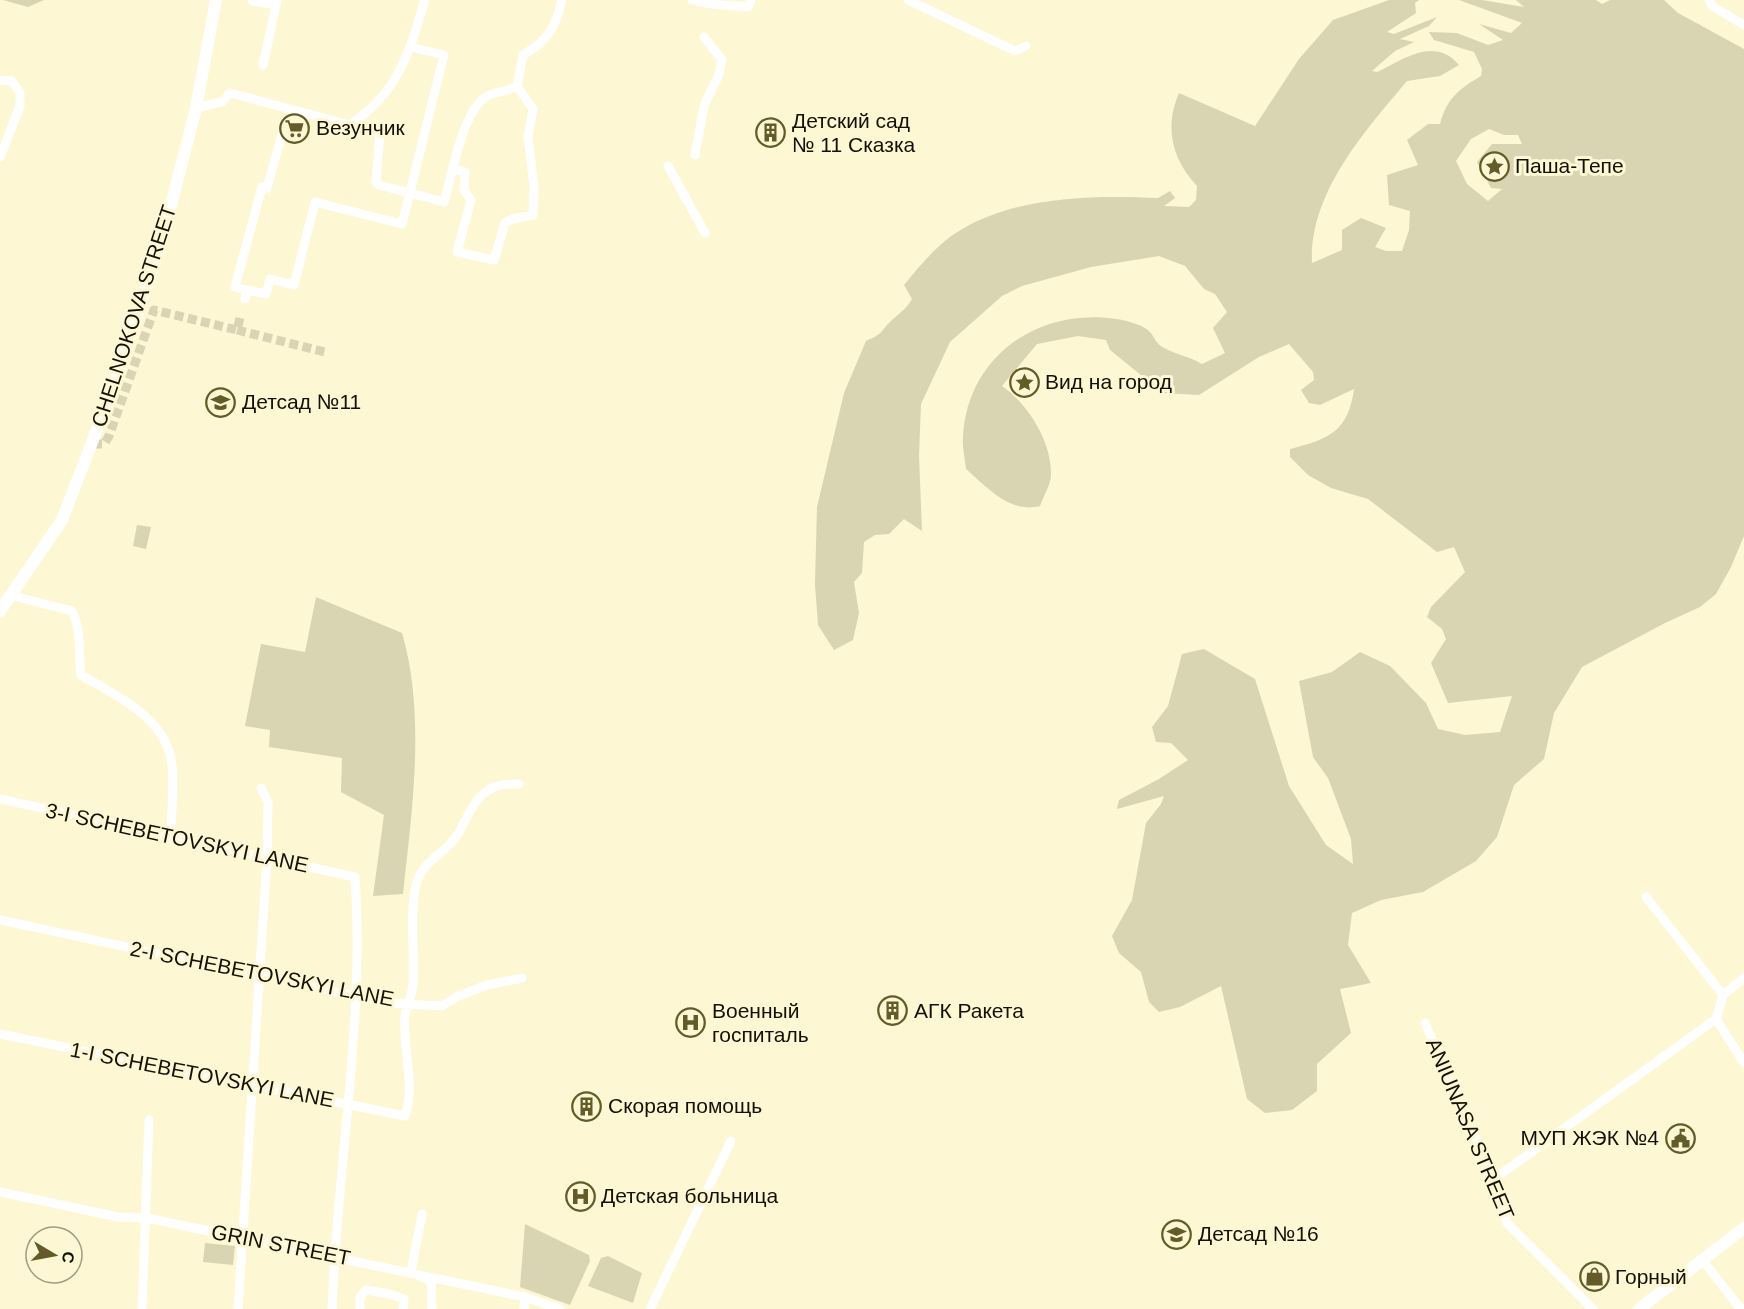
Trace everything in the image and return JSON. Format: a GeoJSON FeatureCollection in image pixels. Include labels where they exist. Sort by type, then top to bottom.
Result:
{"type":"FeatureCollection","features":[{"type":"Feature","properties":{"kind":"main road","name":"CHELNOKOVA STREET"},"geometry":{"type":"LineString","coordinates":[[0,611],[9,594],[49,540],[76,489],[143,300],[196,108],[216,0]]}},
{"type":"Feature","properties":{"kind":"main road"},"geometry":{"type":"LineString","coordinates":[[1639,1309],[1739,1237],[1744,1228]]}},
{"type":"Feature","properties":{"kind":"street"},"geometry":{"type":"LineString","coordinates":[[350,125],[373,109],[392,87],[411,47],[425,0]]}},
{"type":"Feature","properties":{"kind":"street"},"geometry":{"type":"LineString","coordinates":[[454,169],[465,172],[464,190],[471,200],[457,252],[494,260],[505,224],[512,219],[533,215],[534,187],[528,137],[533,109],[517,86],[523,55],[535,48],[555,28],[562,0]]}},
{"type":"Feature","properties":{"kind":"street"},"geometry":{"type":"LineString","coordinates":[[692,0],[713,7],[723,4],[748,7],[751,0]]}},
{"type":"Feature","properties":{"kind":"street"},"geometry":{"type":"LineString","coordinates":[[908,0],[1015,51],[1026,46]]}},
{"type":"Feature","properties":{"kind":"street"},"geometry":{"type":"LineString","coordinates":[[1708,0],[1713,6],[1744,25]]}},
{"type":"Feature","properties":{"kind":"street"},"geometry":{"type":"LineString","coordinates":[[252,1],[276,2],[263,65]]}},
{"type":"Feature","properties":{"kind":"street"},"geometry":{"type":"LineString","coordinates":[[695,155],[704,106],[723,60],[704,37]]}},
{"type":"Feature","properties":{"kind":"street"},"geometry":{"type":"LineString","coordinates":[[286,120],[267,189],[261,187],[235,287],[246,294],[266,294],[270,279],[294,285],[315,202],[402,224],[444,55],[411,47]]}},
{"type":"Feature","properties":{"kind":"street"},"geometry":{"type":"LineString","coordinates":[[0,80],[12,81],[20,93],[20,106],[0,157]]}},
{"type":"Feature","properties":{"kind":"street"},"geometry":{"type":"LineString","coordinates":[[196,108],[222,102],[230,93],[380,133],[376,182],[444,202],[472,109],[485,97],[493,93],[506,93],[517,86]]}},
{"type":"Feature","properties":{"kind":"street"},"geometry":{"type":"LineString","coordinates":[[668,166],[705,233]]}},
{"type":"Feature","properties":{"kind":"street"},"geometry":{"type":"LineString","coordinates":[[9,594],[72,611],[80,627],[78,654],[81,675],[133,705],[162,732],[172,766],[170,839]]}},
{"type":"Feature","properties":{"kind":"street"},"geometry":{"type":"LineString","coordinates":[[410,1003],[413,985],[412,921],[417,883],[432,858],[441,850],[452,845],[479,796],[498,784],[519,784]]}},
{"type":"Feature","properties":{"kind":"street"},"geometry":{"type":"LineString","coordinates":[[237,1309],[267,858],[268,802],[261,788]]}},
{"type":"Feature","properties":{"kind":"street","name":"3-I SCHEBETOVSKYI LANE"},"geometry":{"type":"LineString","coordinates":[[0,800],[170,839],[354,877],[358,918],[355,996]]}},
{"type":"Feature","properties":{"kind":"street"},"geometry":{"type":"LineString","coordinates":[[1646,897],[1723,995]]}},
{"type":"Feature","properties":{"kind":"street","name":"2-I SCHEBETOVSKYI LANE"},"geometry":{"type":"LineString","coordinates":[[0,920],[388,1003],[442,1006],[456,997],[487,985],[522,978]]}},
{"type":"Feature","properties":{"kind":"street"},"geometry":{"type":"LineString","coordinates":[[1494,1179],[1716,1020],[1723,995],[1744,978]]}},
{"type":"Feature","properties":{"kind":"street"},"geometry":{"type":"LineString","coordinates":[[332,1309],[334,1255],[355,996]]}},
{"type":"Feature","properties":{"kind":"street","name":"1-I SCHEBETOVSKYI LANE"},"geometry":{"type":"LineString","coordinates":[[0,1034],[405,1116],[410,1101],[405,1014],[410,1003]]}},
{"type":"Feature","properties":{"kind":"street"},"geometry":{"type":"LineString","coordinates":[[1716,1020],[1744,1062]]}},
{"type":"Feature","properties":{"kind":"street","name":"ANIUNASA STREET"},"geometry":{"type":"LineString","coordinates":[[1425,1023],[1494,1179],[1507,1223],[1593,1309]]}},
{"type":"Feature","properties":{"kind":"street"},"geometry":{"type":"LineString","coordinates":[[142,1309],[149,1120]]}},
{"type":"Feature","properties":{"kind":"street"},"geometry":{"type":"LineString","coordinates":[[650,1309],[731,1141]]}},
{"type":"Feature","properties":{"kind":"street","name":"GRIN STREET"},"geometry":{"type":"LineString","coordinates":[[0,1192],[118,1217],[147,1218],[334,1255],[525,1297],[560,1309]]}},
{"type":"Feature","properties":{"kind":"street"},"geometry":{"type":"LineString","coordinates":[[422,1214],[411,1272],[431,1281],[432,1309]]}},
{"type":"Feature","properties":{"kind":"street"},"geometry":{"type":"LineString","coordinates":[[1703,1261],[1741,1309]]}},
{"type":"Feature","properties":{"kind":"street"},"geometry":{"type":"LineString","coordinates":[[360,1309],[360,1298],[366,1290],[404,1299],[403,1309]]}},
{"type":"Feature","properties":{"kind":"street"},"geometry":{"type":"LineString","coordinates":[[524,1309],[525,1297]]}},
{"type":"Feature","properties":{"kind":"shaded area"},"geometry":{"type":"Polygon","coordinates":[[[3,0],[44,0],[28,7],[3,0]]]}},
{"type":"Feature","properties":{"kind":"shaded area"},"geometry":{"type":"Polygon","coordinates":[[[1389,0],[1419,0],[1415,3],[1416,13],[1387,32],[1394,34],[1437,17],[1429,26],[1400,39],[1414,42],[1395,51],[1372,71],[1377,72],[1408,56],[1430,51],[1450,56],[1459,65],[1440,76],[1407,81],[1358,142],[1343,164],[1320,212],[1313,237],[1312,263],[1342,250],[1342,230],[1361,218],[1386,228],[1375,247],[1386,251],[1402,251],[1409,230],[1410,211],[1389,205],[1387,175],[1418,165],[1407,140],[1428,124],[1440,124],[1450,101],[1466,85],[1481,76],[1482,69],[1474,52],[1434,40],[1429,32],[1457,33],[1488,45],[1503,40],[1479,24],[1511,33],[1522,23],[1459,0],[1482,0],[1524,7],[1516,0],[1596,0],[1602,4],[1610,0],[1664,0],[1678,13],[1744,49],[1744,536],[1716,594],[1700,607],[1582,667],[1554,713],[1544,759],[1514,785],[1497,837],[1476,861],[1423,892],[1381,900],[1352,913],[1348,945],[1371,983],[1340,989],[1351,1033],[1317,1064],[1317,1091],[1292,1110],[1265,1113],[1247,1099],[1221,986],[1180,1007],[1159,1012],[1149,1002],[1141,972],[1119,953],[1112,936],[1132,900],[1146,823],[1161,804],[1164,796],[1117,809],[1119,800],[1159,779],[1188,760],[1171,743],[1156,742],[1152,727],[1168,706],[1182,654],[1204,649],[1255,679],[1289,786],[1326,845],[1353,864],[1351,839],[1328,778],[1313,757],[1299,681],[1332,672],[1360,652],[1390,666],[1426,703],[1438,729],[1465,735],[1500,732],[1512,696],[1448,703],[1431,663],[1446,639],[1442,629],[1427,617],[1431,607],[1465,572],[1454,547],[1437,552],[1368,499],[1331,488],[1308,475],[1290,457],[1290,449],[1326,437],[1341,424],[1347,415],[1354,389],[1320,405],[1309,403],[1301,390],[1314,380],[1313,372],[1289,344],[1259,357],[1199,395],[1163,393],[1110,350],[1106,340],[1078,336],[1037,344],[1002,386],[1021,403],[1037,425],[1047,450],[1051,479],[1040,506],[1029,507],[1009,503],[966,469],[963,441],[968,408],[978,383],[993,361],[1012,343],[1035,330],[1060,321],[1087,317],[1120,320],[1139,325],[1147,329],[1161,346],[1202,364],[1225,353],[1213,328],[1227,312],[1215,294],[1204,289],[1185,266],[1159,256],[1091,267],[1022,286],[1002,296],[950,342],[921,404],[919,455],[922,531],[904,519],[889,534],[875,535],[864,542],[862,573],[854,582],[859,613],[853,640],[834,650],[818,625],[815,585],[817,507],[844,393],[866,341],[879,334],[908,305],[912,299],[904,285],[939,246],[964,228],[986,217],[1009,209],[1058,200],[1109,197],[1158,198],[1170,191],[1175,198],[1164,206],[1189,207],[1196,200],[1197,186],[1188,176],[1176,154],[1172,131],[1174,106],[1179,93],[1255,126],[1299,59],[1333,20],[1389,0]],[[1489,129],[1471,139],[1456,161],[1467,184],[1488,201],[1502,189],[1491,188],[1477,162],[1492,144],[1522,144],[1518,135],[1504,135],[1489,129]]]}},
{"type":"Feature","properties":{"kind":"shaded area"},"geometry":{"type":"Polygon","coordinates":[[[137,525],[151,527],[146,549],[133,546],[137,525]]]}},
{"type":"Feature","properties":{"kind":"shaded area"},"geometry":{"type":"Polygon","coordinates":[[[316,597],[402,633],[414,697],[415,729],[413,796],[403,894],[373,896],[384,815],[341,792],[342,758],[269,747],[270,730],[245,726],[261,644],[305,652],[316,597]]]}},
{"type":"Feature","properties":{"kind":"shaded area"},"geometry":{"type":"Polygon","coordinates":[[[525,1224],[589,1255],[590,1261],[570,1305],[520,1287],[525,1224]]]}},
{"type":"Feature","properties":{"kind":"shaded area"},"geometry":{"type":"Polygon","coordinates":[[[205,1243],[235,1246],[233,1265],[203,1262],[205,1243]]]}},
{"type":"Feature","properties":{"kind":"shaded area"},"geometry":{"type":"Polygon","coordinates":[[[608,1256],[642,1273],[633,1303],[588,1286],[601,1258],[608,1256]]]}},
{"type":"Feature","properties":{"kind":"tunnel"},"geometry":{"type":"LineString","coordinates":[[93,444],[104,444],[109,436],[154,310],[237,330],[241,314]]}},
{"type":"Feature","properties":{"kind":"tunnel"},"geometry":{"type":"LineString","coordinates":[[237,330],[325,352]]}},
{"type":"Feature","properties":{"kind":"place","name":"Везунчик"},"geometry":{"type":"Point","coordinates":[295,128]}},
{"type":"Feature","properties":{"kind":"place","name":"Детский сад № 11 Сказка"},"geometry":{"type":"Point","coordinates":[771,133]}},
{"type":"Feature","properties":{"kind":"place","name":"Паша-Тепе"},"geometry":{"type":"Point","coordinates":[1494,166]}},
{"type":"Feature","properties":{"kind":"place","name":"Вид на город"},"geometry":{"type":"Point","coordinates":[1024,382]}},
{"type":"Feature","properties":{"kind":"place","name":"Детсад №11"},"geometry":{"type":"Point","coordinates":[221,402]}},
{"type":"Feature","properties":{"kind":"place","name":"АГК Ракета"},"geometry":{"type":"Point","coordinates":[893,1011]}},
{"type":"Feature","properties":{"kind":"place","name":"Военный госпиталь"},"geometry":{"type":"Point","coordinates":[691,1023]}},
{"type":"Feature","properties":{"kind":"place","name":"Скорая помощь"},"geometry":{"type":"Point","coordinates":[587,1106]}},
{"type":"Feature","properties":{"kind":"place","name":"МУП ЖЭК №4"},"geometry":{"type":"Point","coordinates":[1680,1138]}},
{"type":"Feature","properties":{"kind":"place","name":"Детская больница"},"geometry":{"type":"Point","coordinates":[580,1196]}},
{"type":"Feature","properties":{"kind":"place","name":"Детсад №16"},"geometry":{"type":"Point","coordinates":[1177,1234]}},
{"type":"Feature","properties":{"kind":"place","name":"Горный"},"geometry":{"type":"Point","coordinates":[1594,1277]}}]}
